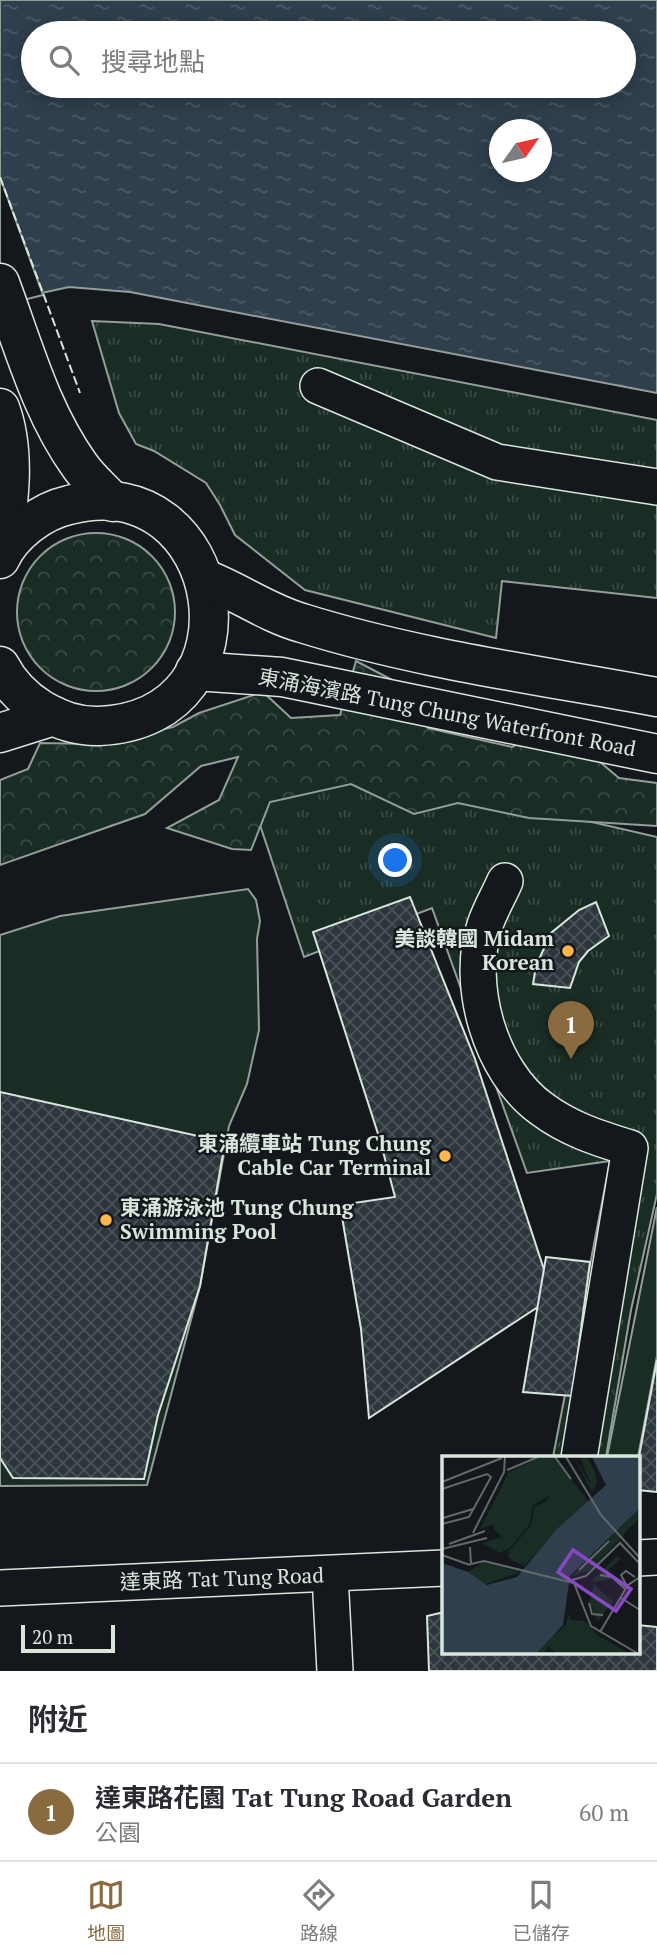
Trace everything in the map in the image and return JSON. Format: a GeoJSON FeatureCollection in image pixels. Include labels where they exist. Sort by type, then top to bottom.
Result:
{"type":"FeatureCollection","features":[{"type":"Feature","properties":{"kind":"main road"},"geometry":{"type":"LineString","coordinates":[[0,283],[46,406],[82,469],[113,502]]}},
{"type":"Feature","properties":{"kind":"main road"},"geometry":{"type":"LineString","coordinates":[[1,557],[9,499],[3,415]]}},
{"type":"Feature","properties":{"kind":"main road"},"geometry":{"type":"LineString","coordinates":[[0,666],[18,691],[54,716],[93,726],[133,721],[169,702],[195,671],[205,650],[210,626],[210,602],[205,579],[190,549],[166,523],[140,509],[113,502],[94,501],[61,507],[19,533],[1,557]]}},
{"type":"Feature","properties":{"kind":"main road"},"geometry":{"type":"LineString","coordinates":[[205,579],[226,587],[253,604],[300,623],[386,646],[657,697]]}},
{"type":"Feature","properties":{"kind":"main road","name":"東涌海濱路 Tung Chung Waterfront Road"},"geometry":{"type":"LineString","coordinates":[[195,671],[282,677],[657,754]]}},
{"type":"Feature","properties":{"kind":"main road"},"geometry":{"type":"LineString","coordinates":[[0,733],[54,716]]}},
{"type":"Feature","properties":{"kind":"street"},"geometry":{"type":"LineString","coordinates":[[318,386],[497,462],[657,487]]}},
{"type":"Feature","properties":{"kind":"street"},"geometry":{"type":"LineString","coordinates":[[505,881],[485,926],[478,976],[485,1025],[506,1070],[540,1108],[582,1134],[629,1148],[579,1456]]}},
{"type":"Feature","properties":{"kind":"street","name":"達東路 Tat Tung Road"},"geometry":{"type":"LineString","coordinates":[[0,1588],[442,1568]]}},
{"type":"Feature","properties":{"kind":"street"},"geometry":{"type":"LineString","coordinates":[[330,1575],[335,1671]]}},
{"type":"Feature","properties":{"kind":"green space"},"geometry":{"type":"Polygon","coordinates":[[[92,321],[159,324],[657,420],[657,598],[502,581],[496,638],[305,590],[235,535],[206,483],[154,451],[136,444],[119,413],[92,321]]]}},
{"type":"Feature","properties":{"kind":"green space"},"geometry":{"type":"Polygon","coordinates":[[[96,533],[126,539],[152,556],[169,582],[175,612],[169,642],[152,668],[126,685],[96,691],[66,685],[40,668],[23,642],[17,612],[23,582],[40,556],[66,539],[96,533]]]}},
{"type":"Feature","properties":{"kind":"green space"},"geometry":{"type":"Polygon","coordinates":[[[356,661],[402,685],[428,728],[512,747],[556,725],[619,778],[657,783],[657,826],[529,818],[458,803],[414,814],[351,784],[270,802],[251,850],[232,849],[167,828],[219,800],[238,757],[201,766],[145,814],[0,865],[0,780],[28,769],[40,743],[94,744],[173,727],[199,713],[263,692],[291,718],[340,715],[356,661]]]}},
{"type":"Feature","properties":{"kind":"green space"},"geometry":{"type":"Polygon","coordinates":[[[361,769],[657,837],[657,1194],[631,1310],[606,1456],[553,1456],[610,1161],[527,1173],[432,908],[304,957],[245,780],[361,769]]]}},
{"type":"Feature","properties":{"kind":"green space","name":"東涌游泳池 Tung Chung Swimming Pool"},"geometry":{"type":"Polygon","coordinates":[[[248,889],[256,900],[260,921],[257,939],[259,1030],[247,1084],[229,1126],[200,1286],[147,1485],[0,1486],[0,935],[60,916],[248,889]]]}},
{"type":"Feature","properties":{"kind":"green space"},"geometry":{"type":"Polygon","coordinates":[[[657,1207],[657,1356],[638,1456],[607,1456],[657,1207]]]}},
{"type":"Feature","properties":{"kind":"water"},"geometry":{"type":"Polygon","coordinates":[[[0,0],[657,0],[657,393],[130,292],[69,287],[0,302],[0,0]]]}},
{"type":"Feature","properties":{"kind":"pier"},"geometry":{"type":"Polygon","coordinates":[[[0,177],[43,295],[0,306],[0,177]]]}},
{"type":"Feature","properties":{"kind":"building","name":"東涌纜車站 Tung Chung Cable Car Terminal"},"geometry":{"type":"Polygon","coordinates":[[[410,897],[475,1059],[553,1297],[369,1418],[361,1329],[340,1205],[395,1197],[380,1140],[313,932],[410,897]]]}},
{"type":"Feature","properties":{"kind":"building"},"geometry":{"type":"Polygon","coordinates":[[[596,902],[609,936],[588,951],[579,962],[570,988],[533,984],[536,966],[551,933],[579,910],[596,902]]]}},
{"type":"Feature","properties":{"kind":"building"},"geometry":{"type":"Polygon","coordinates":[[[0,1092],[225,1142],[200,1286],[158,1415],[144,1479],[13,1478],[0,1458],[0,1092]]]}},
{"type":"Feature","properties":{"kind":"building"},"geometry":{"type":"Polygon","coordinates":[[[546,1257],[590,1262],[572,1396],[523,1392],[546,1257]]]}},
{"type":"Feature","properties":{"kind":"building"},"geometry":{"type":"Polygon","coordinates":[[[657,1360],[657,1492],[640,1490],[639,1456],[657,1360]]]}},
{"type":"Feature","properties":{"kind":"building"},"geometry":{"type":"Polygon","coordinates":[[[442,1612],[442,1654],[640,1654],[640,1625],[657,1627],[657,1671],[429,1671],[427,1616],[442,1612]]]}},
{"type":"Feature","properties":{"kind":"fence"},"geometry":{"type":"LineString","coordinates":[[0,177],[80,393]]}},
{"type":"Feature","properties":{"kind":"place","name":"美談韓國 Midam Korean"},"geometry":{"type":"Point","coordinates":[568,951]}},
{"type":"Feature","properties":{"kind":"place","name":"達東路花園 Tat Tung Road Garden"},"geometry":{"type":"Point","coordinates":[571,1059]}},
{"type":"Feature","properties":{"kind":"place","name":"東涌纜車站 Tung Chung Cable Car Terminal"},"geometry":{"type":"Point","coordinates":[445,1156]}},
{"type":"Feature","properties":{"kind":"place","name":"東涌游泳池 Tung Chung Swimming Pool"},"geometry":{"type":"Point","coordinates":[106,1220]}}]}
